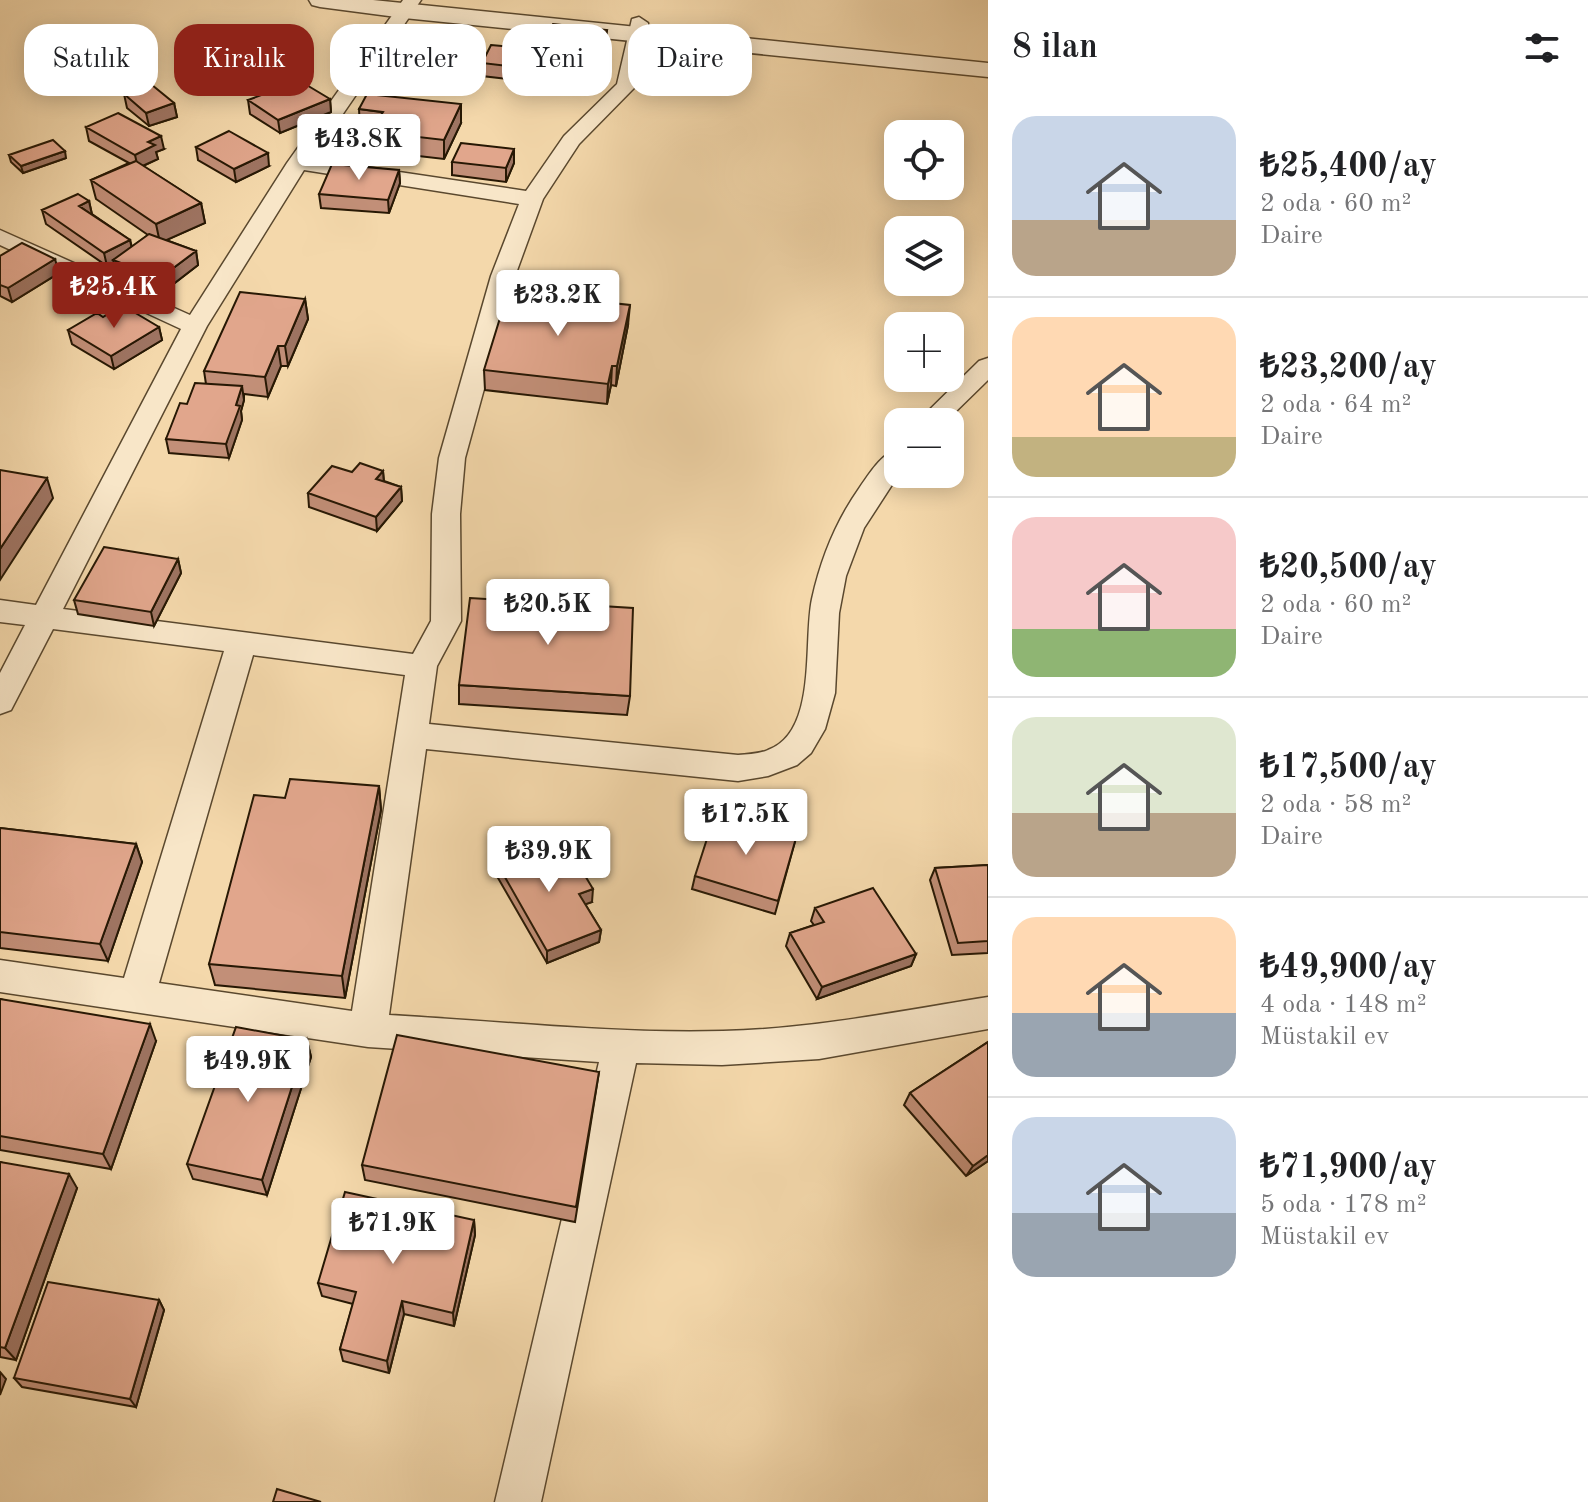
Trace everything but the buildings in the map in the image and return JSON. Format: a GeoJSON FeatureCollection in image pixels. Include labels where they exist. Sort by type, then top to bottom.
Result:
{"type":"FeatureCollection","features":[{"type":"Feature","properties":{"kind":"street"},"geometry":{"type":"LineString","coordinates":[[320,0],[411,4],[628,28]]}},
{"type":"Feature","properties":{"kind":"street"},"geometry":{"type":"LineString","coordinates":[[0,702],[195,326],[298,163],[411,4]]}},
{"type":"Feature","properties":{"kind":"street"},"geometry":{"type":"LineString","coordinates":[[752,38],[988,57]]}},
{"type":"Feature","properties":{"kind":"street"},"geometry":{"type":"LineString","coordinates":[[752,42],[988,70]]}},
{"type":"Feature","properties":{"kind":"street"},"geometry":{"type":"LineString","coordinates":[[368,1030],[422,666],[446,621],[446,514],[452,458],[503,276],[532,199],[571,140],[626,86],[628,77]]}},
{"type":"Feature","properties":{"kind":"street"},"geometry":{"type":"LineString","coordinates":[[298,163],[532,199]]}},
{"type":"Feature","properties":{"kind":"street"},"geometry":{"type":"LineString","coordinates":[[0,237],[195,326]]}},
{"type":"Feature","properties":{"kind":"street"},"geometry":{"type":"LineString","coordinates":[[944,408],[988,366]]}},
{"type":"Feature","properties":{"kind":"street"},"geometry":{"type":"LineString","coordinates":[[412,735],[738,768],[764,765],[785,756],[802,742],[812,722],[818,697],[824,615],[833,572],[847,533],[863,503],[884,476]]}},
{"type":"Feature","properties":{"kind":"street"},"geometry":{"type":"LineString","coordinates":[[0,611],[422,666]]}},
{"type":"Feature","properties":{"kind":"street"},"geometry":{"type":"LineString","coordinates":[[137,996],[241,643]]}},
{"type":"Feature","properties":{"kind":"street"},"geometry":{"type":"LineString","coordinates":[[0,976],[368,1030],[621,1046],[722,1048],[819,1042],[988,1013]]}},
{"type":"Feature","properties":{"kind":"street"},"geometry":{"type":"LineString","coordinates":[[518,1502],[621,1046]]}}]}
